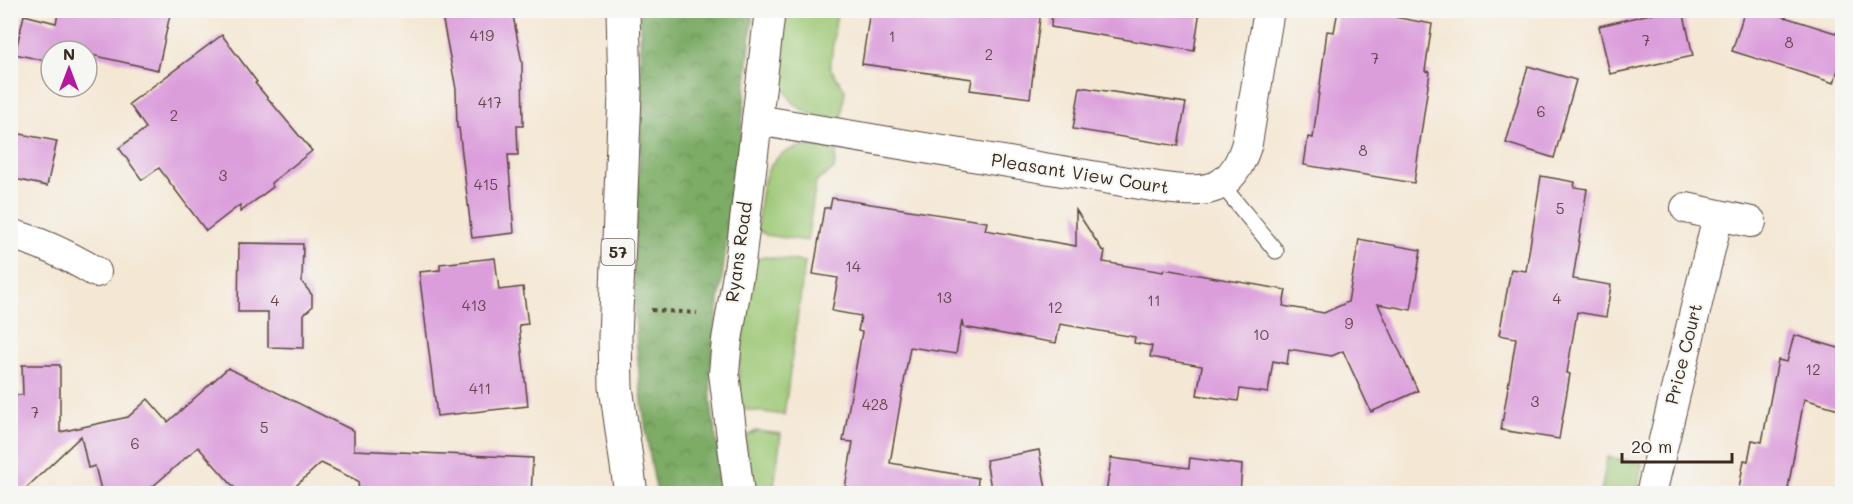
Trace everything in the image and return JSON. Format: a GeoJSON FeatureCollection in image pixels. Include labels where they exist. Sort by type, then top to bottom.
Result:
{"type":"FeatureCollection","features":[{"type":"Feature","properties":{"kind":"main road","name":"57"},"geometry":{"type":"LineString","coordinates":[[623,10],[625,94],[616,310],[616,387],[631,494]]}},
{"type":"Feature","properties":{"kind":"street","name":"Ryans Road"},"geometry":{"type":"LineString","coordinates":[[739,494],[724,373],[740,263],[770,10]]}},
{"type":"Feature","properties":{"kind":"street"},"geometry":{"type":"LineString","coordinates":[[1221,184],[1235,172],[1243,158],[1269,10]]}},
{"type":"Feature","properties":{"kind":"street","name":"Pleasant View Court"},"geometry":{"type":"LineString","coordinates":[[757,120],[1158,188],[1201,190],[1221,184]]}},
{"type":"Feature","properties":{"kind":"street"},"geometry":{"type":"LineString","coordinates":[[1686,208],[1751,222]]}},
{"type":"Feature","properties":{"kind":"street","name":"Price Court"},"geometry":{"type":"LineString","coordinates":[[1650,494],[1718,216]]}},
{"type":"Feature","properties":{"kind":"street"},"geometry":{"type":"LineString","coordinates":[[10,234],[46,246],[96,272]]}},
{"type":"Feature","properties":{"kind":"lane"},"geometry":{"type":"LineString","coordinates":[[1221,184],[1276,251]]}},
{"type":"Feature","properties":{"kind":"path"},"geometry":{"type":"LineString","coordinates":[[616,310],[666,310],[731,316]]}},
{"type":"Feature","properties":{"kind":"green space"},"geometry":{"type":"Polygon","coordinates":[[[640,11],[753,11],[742,125],[710,370],[711,403],[724,493],[657,493],[651,465],[637,349],[634,291],[641,120],[640,11]]]}},
{"type":"Feature","properties":{"kind":"green space"},"geometry":{"type":"Polygon","coordinates":[[[781,11],[837,11],[830,68],[845,90],[841,120],[809,113],[797,106],[788,95],[780,68],[781,11]]]}},
{"type":"Feature","properties":{"kind":"green space"},"geometry":{"type":"Polygon","coordinates":[[[807,146],[837,149],[834,169],[816,182],[807,241],[766,235],[757,229],[762,187],[771,164],[791,149],[807,146]]]}},
{"type":"Feature","properties":{"kind":"green space"},"geometry":{"type":"Polygon","coordinates":[[[765,257],[805,262],[784,415],[741,409],[740,359],[753,260],[765,257]]]}},
{"type":"Feature","properties":{"kind":"green space"},"geometry":{"type":"Polygon","coordinates":[[[756,431],[781,434],[773,493],[752,493],[745,437],[756,431]]]}},
{"type":"Feature","properties":{"kind":"green space"},"geometry":{"type":"Polygon","coordinates":[[[1607,457],[1642,463],[1637,493],[1601,494],[1607,457]]]}},
{"type":"Feature","properties":{"kind":"building"},"geometry":{"type":"Polygon","coordinates":[[[59,10],[171,10],[158,70],[99,57],[99,39],[39,39],[39,59],[15,54],[24,15],[56,23],[59,10]]]}},
{"type":"Feature","properties":{"kind":"building"},"geometry":{"type":"Polygon","coordinates":[[[499,10],[512,10],[522,63],[523,126],[517,126],[518,155],[508,155],[514,233],[472,238],[459,128],[457,128],[456,89],[443,21],[499,10]]]}},
{"type":"Feature","properties":{"kind":"building"},"geometry":{"type":"Polygon","coordinates":[[[870,10],[1041,10],[1030,98],[970,90],[972,79],[862,64],[870,10]]]}},
{"type":"Feature","properties":{"kind":"building"},"geometry":{"type":"Polygon","coordinates":[[[1052,10],[1200,10],[1194,51],[1051,27],[1052,10]]]}},
{"type":"Feature","properties":{"kind":"building"},"geometry":{"type":"Polygon","coordinates":[[[1338,10],[1395,10],[1394,17],[1432,24],[1425,71],[1430,72],[1414,183],[1304,165],[1308,137],[1313,138],[1327,31],[1334,32],[1338,10]]]}},
{"type":"Feature","properties":{"kind":"building"},"geometry":{"type":"Polygon","coordinates":[[[1667,10],[1683,10],[1693,56],[1610,74],[1599,26],[1667,10]]]}},
{"type":"Feature","properties":{"kind":"building"},"geometry":{"type":"Polygon","coordinates":[[[1745,10],[1762,10],[1842,35],[1842,56],[1834,83],[1732,51],[1745,10]]]}},
{"type":"Feature","properties":{"kind":"building"},"geometry":{"type":"Polygon","coordinates":[[[222,35],[257,82],[255,83],[312,151],[271,183],[273,187],[240,212],[240,205],[206,231],[159,168],[142,180],[119,148],[146,128],[129,104],[222,35]]]}},
{"type":"Feature","properties":{"kind":"building"},"geometry":{"type":"Polygon","coordinates":[[[1528,66],[1576,80],[1554,158],[1506,143],[1528,66]]]}},
{"type":"Feature","properties":{"kind":"building"},"geometry":{"type":"Polygon","coordinates":[[[1080,87],[1186,103],[1178,146],[1073,129],[1080,87]]]}},
{"type":"Feature","properties":{"kind":"building"},"geometry":{"type":"Polygon","coordinates":[[[10,132],[57,141],[47,186],[10,178],[10,132]]]}},
{"type":"Feature","properties":{"kind":"building"},"geometry":{"type":"Polygon","coordinates":[[[1541,176],[1575,182],[1574,187],[1587,189],[1573,279],[1611,285],[1606,317],[1577,312],[1559,439],[1501,430],[1516,338],[1499,335],[1511,269],[1526,271],[1541,176]]]}},
{"type":"Feature","properties":{"kind":"building"},"geometry":{"type":"Polygon","coordinates":[[[832,198],[987,222],[985,230],[1076,246],[1076,210],[1102,250],[1105,251],[1103,262],[1163,272],[1164,269],[1286,290],[1283,306],[1324,313],[1348,302],[1359,239],[1421,250],[1411,310],[1378,304],[1418,391],[1371,412],[1343,351],[1332,356],[1289,349],[1287,364],[1273,361],[1268,393],[1240,389],[1238,401],[1197,395],[1202,366],[1150,357],[1152,346],[1134,343],[1135,337],[1060,324],[1056,343],[963,327],[962,320],[956,354],[910,347],[890,463],[978,478],[977,494],[860,494],[860,491],[845,488],[853,442],[843,441],[862,332],[858,331],[861,316],[832,311],[838,278],[813,274],[824,208],[830,208],[832,198]]]}},
{"type":"Feature","properties":{"kind":"building"},"geometry":{"type":"Polygon","coordinates":[[[239,243],[303,244],[302,282],[312,295],[312,307],[304,314],[304,348],[268,347],[268,312],[238,312],[239,243]]]}},
{"type":"Feature","properties":{"kind":"building"},"geometry":{"type":"Polygon","coordinates":[[[495,258],[499,290],[523,287],[528,324],[519,325],[528,406],[437,416],[419,272],[440,270],[440,264],[495,258]]]}},
{"type":"Feature","properties":{"kind":"building"},"geometry":{"type":"Polygon","coordinates":[[[1794,335],[1842,349],[1842,410],[1804,399],[1787,494],[1738,494],[1744,460],[1748,461],[1752,440],[1762,442],[1778,360],[1787,362],[1794,335]]]}},
{"type":"Feature","properties":{"kind":"building"},"geometry":{"type":"Polygon","coordinates":[[[22,365],[60,365],[60,432],[128,417],[148,399],[168,422],[228,368],[354,431],[354,450],[533,458],[531,494],[359,494],[358,481],[321,463],[287,494],[240,494],[198,447],[144,494],[102,494],[95,466],[88,468],[81,436],[20,494],[10,494],[10,395],[23,395],[22,365]]]}},
{"type":"Feature","properties":{"kind":"building"},"geometry":{"type":"Polygon","coordinates":[[[1039,450],[1047,494],[992,494],[986,460],[1039,450]]]}},
{"type":"Feature","properties":{"kind":"building"},"geometry":{"type":"Polygon","coordinates":[[[1111,458],[1189,468],[1190,458],[1242,465],[1240,494],[1106,494],[1111,458]]]}}]}
